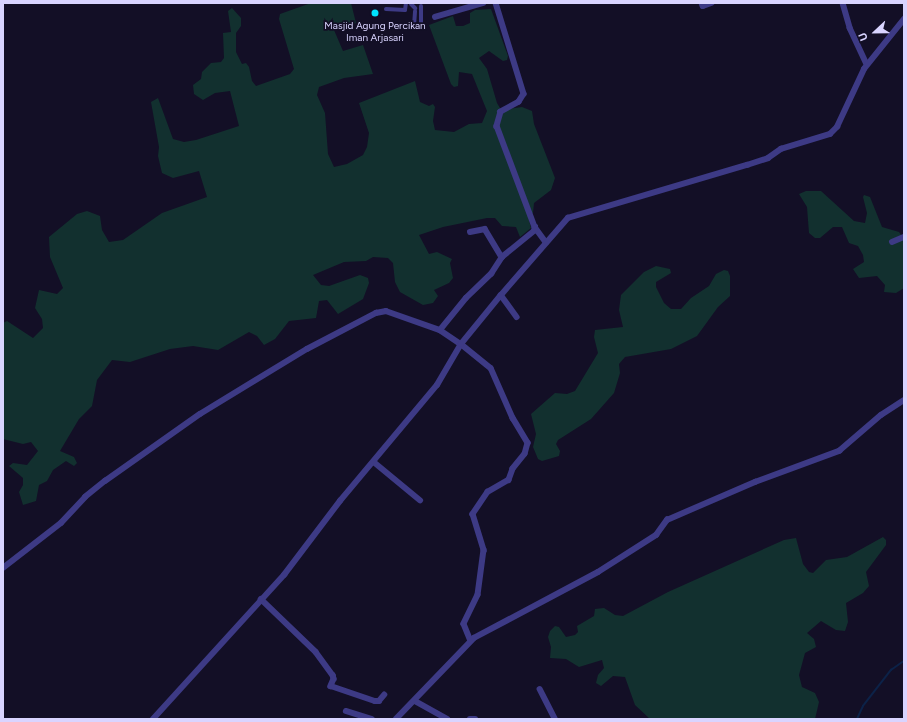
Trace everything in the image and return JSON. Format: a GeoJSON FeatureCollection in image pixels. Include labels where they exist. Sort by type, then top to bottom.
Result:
{"type":"FeatureCollection","features":[{"type":"Feature","properties":{"kind":"street"},"geometry":{"type":"LineString","coordinates":[[435,17],[483,3]]}},
{"type":"Feature","properties":{"kind":"street"},"geometry":{"type":"LineString","coordinates":[[496,3],[524,94],[524,99],[501,112],[497,126],[535,227],[546,242]]}},
{"type":"Feature","properties":{"kind":"street"},"geometry":{"type":"LineString","coordinates":[[702,3],[703,6],[711,3]]}},
{"type":"Feature","properties":{"kind":"street"},"geometry":{"type":"LineString","coordinates":[[843,3],[850,28],[868,64]]}},
{"type":"Feature","properties":{"kind":"street"},"geometry":{"type":"LineString","coordinates":[[386,9],[405,10],[408,4],[417,17],[421,6]]}},
{"type":"Feature","properties":{"kind":"street"},"geometry":{"type":"LineString","coordinates":[[153,719],[284,574],[437,385],[462,344],[546,242],[568,218],[747,165],[768,158],[781,149],[826,136],[837,127],[868,64],[904,19]]}},
{"type":"Feature","properties":{"kind":"street"},"geometry":{"type":"LineString","coordinates":[[440,330],[466,298],[491,274],[502,256],[534,231],[535,227]]}},
{"type":"Feature","properties":{"kind":"street"},"geometry":{"type":"LineString","coordinates":[[470,232],[485,229],[502,256]]}},
{"type":"Feature","properties":{"kind":"street"},"geometry":{"type":"LineString","coordinates":[[892,242],[904,237]]}},
{"type":"Feature","properties":{"kind":"street"},"geometry":{"type":"LineString","coordinates":[[501,296],[517,317]]}},
{"type":"Feature","properties":{"kind":"street"},"geometry":{"type":"LineString","coordinates":[[3,568],[61,523],[85,497],[105,481],[200,414],[307,349],[381,311],[393,312],[440,330],[462,344],[491,368],[528,446],[509,480],[488,492],[473,514],[474,524],[484,548],[478,595],[464,624],[471,641]]}},
{"type":"Feature","properties":{"kind":"street"},"geometry":{"type":"LineString","coordinates":[[396,719],[415,701],[471,641],[598,572],[656,535],[667,520],[755,482],[840,451],[881,415],[904,400]]}},
{"type":"Feature","properties":{"kind":"street"},"geometry":{"type":"LineString","coordinates":[[374,462],[420,500]]}},
{"type":"Feature","properties":{"kind":"street"},"geometry":{"type":"LineString","coordinates":[[261,599],[316,652],[333,675],[334,679],[331,686],[375,701],[379,701],[384,694]]}},
{"type":"Feature","properties":{"kind":"street"},"geometry":{"type":"LineString","coordinates":[[540,688],[555,719]]}},
{"type":"Feature","properties":{"kind":"street"},"geometry":{"type":"LineString","coordinates":[[415,701],[447,719]]}},
{"type":"Feature","properties":{"kind":"street"},"geometry":{"type":"LineString","coordinates":[[346,711],[372,719]]}},
{"type":"Feature","properties":{"kind":"street"},"geometry":{"type":"LineString","coordinates":[[470,719],[475,719]]}},
{"type":"Feature","properties":{"kind":"green space"},"geometry":{"type":"Polygon","coordinates":[[[311,3],[351,3],[356,23],[334,30],[343,51],[363,45],[373,74],[344,78],[319,87],[317,95],[325,113],[328,154],[334,167],[347,164],[363,155],[367,147],[369,133],[359,103],[415,81],[420,102],[429,106],[433,104],[435,107],[433,121],[435,130],[454,132],[469,124],[482,123],[487,111],[472,74],[459,72],[458,86],[454,87],[451,84],[429,25],[453,16],[456,26],[463,26],[470,23],[470,13],[475,10],[491,9],[508,56],[507,60],[503,61],[489,51],[479,58],[487,69],[497,103],[503,113],[508,109],[522,107],[532,111],[534,124],[555,178],[551,190],[534,203],[533,213],[528,216],[531,228],[520,237],[516,227],[502,226],[495,218],[487,218],[443,227],[419,235],[429,254],[437,252],[452,259],[450,263],[453,278],[449,283],[434,290],[438,296],[433,303],[423,305],[400,292],[395,282],[393,263],[388,258],[373,257],[366,261],[344,262],[313,275],[321,285],[329,286],[360,275],[368,278],[369,283],[363,299],[338,314],[327,300],[319,301],[316,318],[289,321],[275,339],[264,345],[257,336],[249,332],[218,350],[193,346],[170,349],[130,362],[112,360],[97,380],[92,406],[79,419],[60,451],[74,457],[77,463],[74,466],[66,461],[53,470],[47,481],[39,485],[36,501],[23,505],[19,492],[23,485],[23,478],[9,466],[13,463],[27,465],[38,451],[31,442],[23,444],[3,439],[3,323],[7,321],[33,338],[43,328],[42,319],[35,308],[39,290],[57,294],[63,288],[50,257],[49,237],[77,214],[87,211],[100,216],[102,230],[109,242],[123,240],[162,213],[207,197],[199,171],[173,178],[162,173],[158,156],[159,147],[151,102],[158,98],[173,139],[184,142],[196,140],[239,126],[230,91],[215,93],[203,100],[194,94],[193,85],[201,79],[202,72],[211,63],[221,62],[224,58],[223,33],[231,32],[228,11],[232,8],[241,18],[241,26],[236,33],[236,52],[242,64],[246,63],[249,67],[252,81],[256,86],[290,74],[294,69],[279,19],[280,14],[311,3]]]}},
{"type":"Feature","properties":{"kind":"green space"},"geometry":{"type":"Polygon","coordinates":[[[806,191],[821,191],[854,221],[865,223],[867,213],[863,197],[864,195],[870,197],[882,227],[899,232],[904,239],[904,288],[896,293],[884,292],[885,285],[877,276],[859,278],[853,269],[864,262],[863,255],[858,246],[849,243],[842,227],[833,227],[820,238],[815,238],[809,233],[807,207],[799,194],[806,191]]]}},
{"type":"Feature","properties":{"kind":"green space"},"geometry":{"type":"Polygon","coordinates":[[[656,266],[670,269],[671,273],[656,282],[656,287],[664,303],[671,309],[681,309],[691,298],[709,286],[716,274],[724,270],[728,271],[730,276],[730,296],[718,307],[697,336],[671,349],[625,357],[619,364],[620,373],[614,393],[591,419],[558,440],[556,444],[560,451],[559,456],[542,461],[538,459],[533,447],[536,434],[531,414],[555,393],[567,394],[575,391],[598,353],[594,337],[595,330],[623,327],[619,310],[621,295],[644,272],[656,266]]]}},
{"type":"Feature","properties":{"kind":"green space"},"geometry":{"type":"Polygon","coordinates":[[[883,537],[886,540],[886,545],[866,572],[869,586],[863,593],[846,603],[848,622],[845,631],[836,630],[821,621],[807,633],[814,639],[816,647],[805,653],[799,675],[802,687],[815,693],[819,702],[815,719],[650,719],[635,705],[625,677],[613,676],[601,686],[596,683],[598,675],[604,668],[602,660],[579,667],[566,659],[550,658],[551,647],[548,637],[550,631],[555,626],[559,627],[566,637],[575,635],[578,632],[577,626],[594,616],[595,609],[604,608],[615,615],[623,616],[668,592],[784,540],[796,538],[803,564],[809,572],[813,573],[826,560],[847,557],[883,537]]]}},
{"type":"Feature","properties":{"kind":"waterway"},"geometry":{"type":"LineString","coordinates":[[857,719],[863,706],[891,670],[904,661]]}},
{"type":"Feature","properties":{"kind":"place","name":"Masjid Agung Percikan Iman Arjasari"},"geometry":{"type":"Point","coordinates":[375,13]}}]}
